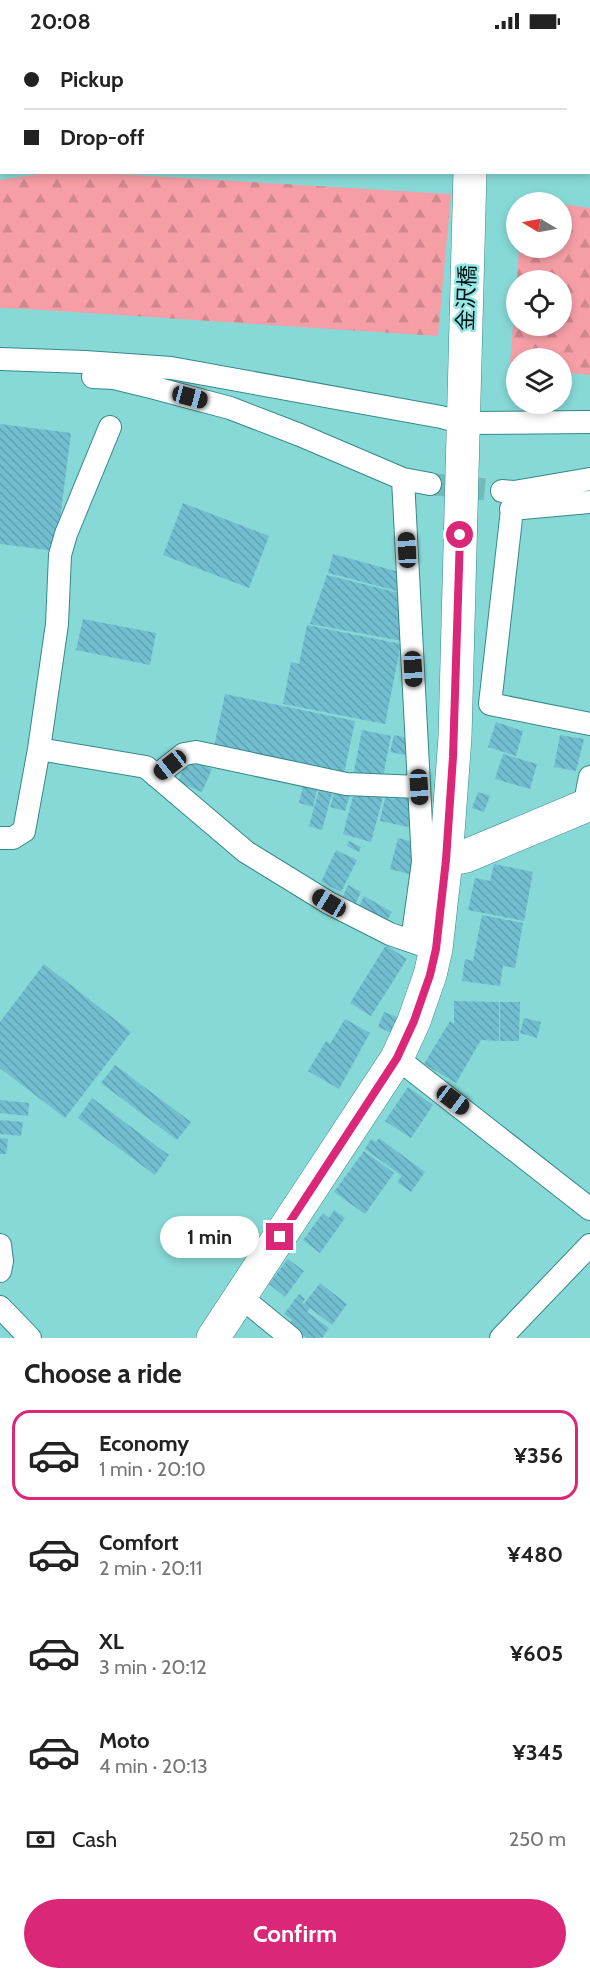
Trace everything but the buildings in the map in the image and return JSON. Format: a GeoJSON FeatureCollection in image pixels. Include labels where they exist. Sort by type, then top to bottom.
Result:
{"type":"FeatureCollection","features":[{"type":"Feature","properties":{"kind":"main road","name":"金沢橋"},"geometry":{"type":"LineString","coordinates":[[213,1338],[397,1058],[418,1012],[430,975],[424,945],[446,860],[454,736],[470,174]]}},
{"type":"Feature","properties":{"kind":"main road"},"geometry":{"type":"LineString","coordinates":[[446,860],[466,856],[590,795]]}},
{"type":"Feature","properties":{"kind":"street"},"geometry":{"type":"LineString","coordinates":[[2,359],[171,368],[441,417],[463,423],[590,422]]}},
{"type":"Feature","properties":{"kind":"street"},"geometry":{"type":"LineString","coordinates":[[2,359],[47,373],[114,378],[230,408],[403,479],[430,484]]}},
{"type":"Feature","properties":{"kind":"street"},"geometry":{"type":"LineString","coordinates":[[0,838],[13,838],[24,831],[39,749],[57,624],[60,555],[66,534],[110,427]]}},
{"type":"Feature","properties":{"kind":"street"},"geometry":{"type":"LineString","coordinates":[[39,749],[146,767],[246,852],[329,903],[390,934],[424,945],[423,862],[403,479]]}},
{"type":"Feature","properties":{"kind":"street"},"geometry":{"type":"LineString","coordinates":[[509,497],[590,479]]}},
{"type":"Feature","properties":{"kind":"street"},"geometry":{"type":"LineString","coordinates":[[509,497],[590,502]]}},
{"type":"Feature","properties":{"kind":"street"},"geometry":{"type":"LineString","coordinates":[[509,497],[490,704],[590,724]]}},
{"type":"Feature","properties":{"kind":"street"},"geometry":{"type":"LineString","coordinates":[[156,776],[184,754],[196,752],[346,784],[419,787]]}},
{"type":"Feature","properties":{"kind":"street"},"geometry":{"type":"LineString","coordinates":[[397,1058],[590,1209]]}},
{"type":"Feature","properties":{"kind":"street"},"geometry":{"type":"LineString","coordinates":[[0,1245],[2,1261],[0,1271]]}},
{"type":"Feature","properties":{"kind":"street"},"geometry":{"type":"LineString","coordinates":[[501,1338],[590,1245]]}},
{"type":"Feature","properties":{"kind":"street"},"geometry":{"type":"LineString","coordinates":[[241,1297],[291,1338]]}},
{"type":"Feature","properties":{"kind":"street"},"geometry":{"type":"LineString","coordinates":[[0,1307],[30,1338]]}},
{"type":"Feature","properties":{"kind":"green space"},"geometry":{"type":"Polygon","coordinates":[[[39,174],[118,174],[451,194],[438,336],[0,308],[0,180],[39,174]]]}},
{"type":"Feature","properties":{"kind":"green space"},"geometry":{"type":"Polygon","coordinates":[[[572,206],[590,208],[590,375],[572,373],[572,348],[511,348],[512,336],[572,336],[572,270],[518,270],[518,258],[572,258],[572,206]]]}},
{"type":"Feature","properties":{"kind":"tunnel"},"geometry":{"type":"LineString","coordinates":[[430,484],[502,491]]}},
{"type":"Feature","properties":{"kind":"route"},"geometry":{"type":"LineString","coordinates":[[280,1237],[397,1058],[414,1021],[430,975],[436,949],[446,860],[454,736],[460,535]]}}]}
